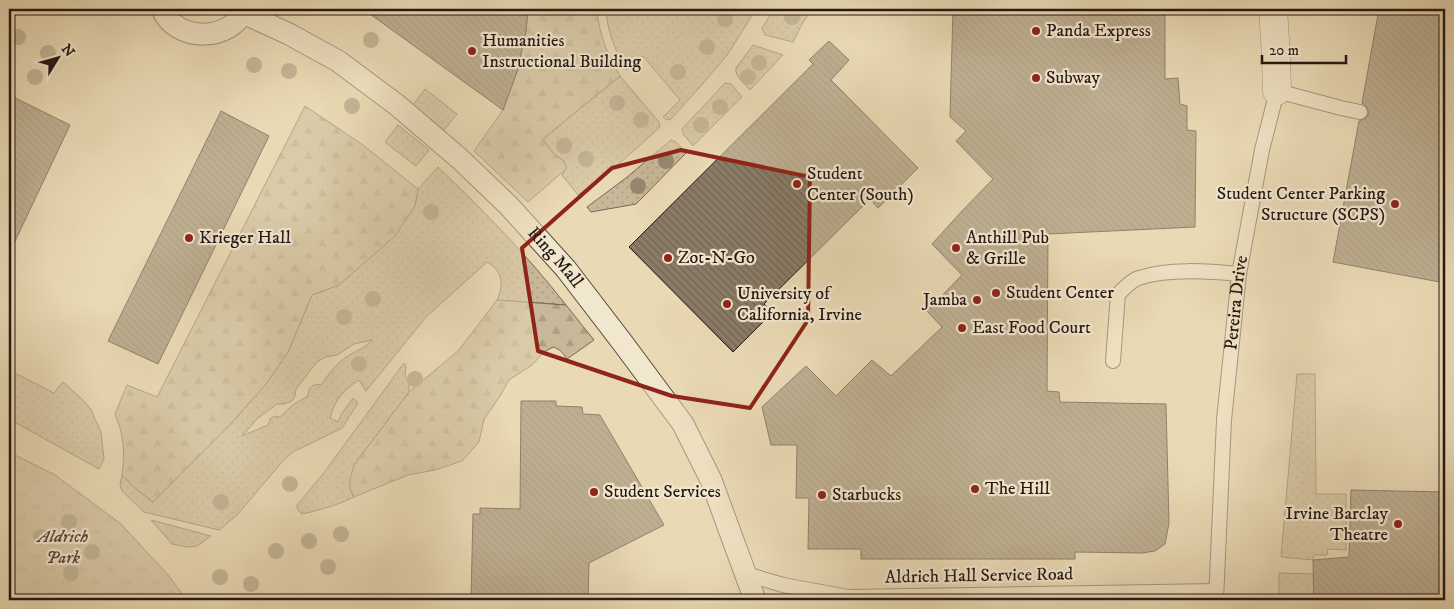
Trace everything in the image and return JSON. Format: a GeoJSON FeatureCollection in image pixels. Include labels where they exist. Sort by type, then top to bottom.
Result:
{"type":"FeatureCollection","features":[{"type":"Feature","properties":{"kind":"street","name":"Ring Mall"},"geometry":{"type":"LineString","coordinates":[[162,9],[173,24],[187,31],[199,34],[212,34],[224,30],[235,23],[244,11],[338,61],[397,105],[460,159],[509,206],[566,269],[683,424],[711,480],[755,600]]}},
{"type":"Feature","properties":{"kind":"street","name":"Pereira Drive"},"geometry":{"type":"LineString","coordinates":[[1273,9],[1277,91]]}},
{"type":"Feature","properties":{"kind":"lane"},"geometry":{"type":"LineString","coordinates":[[1277,91],[1360,112]]}},
{"type":"Feature","properties":{"kind":"lane","name":"Pereira Drive"},"geometry":{"type":"LineString","coordinates":[[1216,596],[1224,420],[1239,274],[1262,150],[1277,91]]}},
{"type":"Feature","properties":{"kind":"lane"},"geometry":{"type":"LineString","coordinates":[[1113,361],[1118,294],[1137,278],[1168,272],[1222,272],[1239,274]]}},
{"type":"Feature","properties":{"kind":"lane","name":"Aldrich Hall Service Road"},"geometry":{"type":"LineString","coordinates":[[746,574],[783,585],[848,597],[1216,596]]}},
{"type":"Feature","properties":{"kind":"highlighted area"},"geometry":{"type":"Polygon","coordinates":[[[681,150],[810,177],[808,320],[750,408],[672,396],[538,351],[522,248],[612,168],[681,150]]]}},
{"type":"Feature","properties":{"kind":"green space"},"geometry":{"type":"Polygon","coordinates":[[[528,9],[597,9],[604,44],[620,76],[543,139],[553,153],[564,161],[566,167],[565,170],[528,202],[474,151],[503,110],[517,71],[526,31],[528,9]]]}},
{"type":"Feature","properties":{"kind":"green space"},"geometry":{"type":"Polygon","coordinates":[[[606,9],[756,9],[728,54],[671,119],[667,120],[663,117],[680,100],[643,56],[626,70],[612,40],[606,9]]]}},
{"type":"Feature","properties":{"kind":"green space"},"geometry":{"type":"Polygon","coordinates":[[[774,9],[812,9],[793,42],[765,35],[762,28],[774,9]]]}},
{"type":"Feature","properties":{"kind":"green space"},"geometry":{"type":"Polygon","coordinates":[[[753,45],[783,55],[750,90],[738,77],[736,68],[753,45]]]}},
{"type":"Feature","properties":{"kind":"green space"},"geometry":{"type":"Polygon","coordinates":[[[620,76],[659,122],[660,127],[620,163],[578,195],[562,175],[565,170],[564,161],[553,153],[543,139],[620,76]]]}},
{"type":"Feature","properties":{"kind":"green space"},"geometry":{"type":"Polygon","coordinates":[[[725,83],[731,84],[742,97],[693,146],[684,135],[682,129],[725,83]]]}},
{"type":"Feature","properties":{"kind":"green space"},"geometry":{"type":"Polygon","coordinates":[[[425,89],[457,114],[444,130],[413,105],[425,89]]]}},
{"type":"Feature","properties":{"kind":"green space"},"geometry":{"type":"Polygon","coordinates":[[[305,106],[363,145],[418,189],[415,206],[395,236],[339,285],[312,295],[288,352],[267,383],[226,429],[153,502],[122,475],[123,444],[115,414],[127,385],[157,397],[305,106]]]}},
{"type":"Feature","properties":{"kind":"green space"},"geometry":{"type":"Polygon","coordinates":[[[398,125],[429,150],[416,166],[385,142],[398,125]]]}},
{"type":"Feature","properties":{"kind":"green space"},"geometry":{"type":"Polygon","coordinates":[[[671,140],[676,142],[686,153],[636,204],[591,212],[587,207],[626,178],[671,140]]]}},
{"type":"Feature","properties":{"kind":"green space"},"geometry":{"type":"Polygon","coordinates":[[[438,167],[505,234],[566,305],[497,300],[501,289],[501,279],[496,270],[487,262],[426,317],[366,391],[359,380],[344,391],[334,406],[330,418],[338,422],[353,398],[358,403],[342,428],[293,452],[237,515],[219,530],[144,512],[122,491],[120,485],[122,475],[153,502],[226,429],[267,383],[288,352],[312,295],[339,285],[415,206],[418,189],[438,167]],[[372,340],[354,344],[337,355],[325,357],[317,362],[296,389],[292,401],[277,404],[258,418],[242,436],[268,425],[271,418],[275,416],[280,417],[294,404],[308,396],[312,386],[321,385],[341,361],[372,340]]]}},
{"type":"Feature","properties":{"kind":"green space"},"geometry":{"type":"Polygon","coordinates":[[[497,300],[566,305],[594,340],[567,359],[558,349],[553,347],[544,352],[532,365],[509,380],[484,419],[479,442],[462,461],[435,470],[408,475],[354,497],[350,489],[350,480],[354,465],[409,392],[458,351],[497,300]]]}},
{"type":"Feature","properties":{"kind":"green space"},"geometry":{"type":"Polygon","coordinates":[[[404,363],[406,366],[405,376],[409,383],[409,392],[354,465],[352,494],[354,497],[329,507],[302,514],[297,505],[323,474],[404,363]]]}},
{"type":"Feature","properties":{"kind":"green space"},"geometry":{"type":"Polygon","coordinates":[[[9,370],[54,393],[63,382],[82,399],[90,408],[101,432],[104,459],[99,469],[9,419],[9,370]]]}},
{"type":"Feature","properties":{"kind":"green space"},"geometry":{"type":"Polygon","coordinates":[[[1297,374],[1315,374],[1316,494],[1346,494],[1346,550],[1328,549],[1327,555],[1314,555],[1313,560],[1281,557],[1297,374]]]}},
{"type":"Feature","properties":{"kind":"green space","name":"Aldrich Park"},"geometry":{"type":"Polygon","coordinates":[[[9,452],[55,475],[121,524],[168,575],[187,600],[9,600],[9,452]]]}},
{"type":"Feature","properties":{"kind":"green space"},"geometry":{"type":"Polygon","coordinates":[[[151,520],[211,536],[197,546],[188,547],[172,544],[151,520]]]}},
{"type":"Feature","properties":{"kind":"green space"},"geometry":{"type":"Polygon","coordinates":[[[1279,573],[1313,574],[1314,600],[1279,600],[1279,573]]]}},
{"type":"Feature","properties":{"kind":"building","name":"Humanities Instructional Building"},"geometry":{"type":"Polygon","coordinates":[[[363,9],[528,9],[526,31],[517,72],[503,110],[363,9]]]}},
{"type":"Feature","properties":{"kind":"building","name":"Student Center"},"geometry":{"type":"Polygon","coordinates":[[[953,9],[1165,9],[1165,79],[1178,78],[1180,104],[1187,106],[1187,130],[1196,131],[1195,227],[1048,234],[1047,391],[1059,392],[1060,402],[1166,404],[1169,523],[1165,544],[1155,551],[1142,553],[1075,552],[1075,559],[861,559],[861,549],[808,549],[809,498],[796,498],[797,445],[771,445],[762,407],[806,366],[836,396],[872,360],[891,376],[942,327],[927,311],[962,275],[932,244],[993,179],[956,141],[966,131],[950,117],[953,9]]]}},
{"type":"Feature","properties":{"kind":"building","name":"Student Center Parking Structure (SCPS)"},"geometry":{"type":"Polygon","coordinates":[[[1379,9],[1445,9],[1445,283],[1333,262],[1359,121],[1366,118],[1369,113],[1366,106],[1362,103],[1379,9]]]}},
{"type":"Feature","properties":{"kind":"building","name":"Student Center (South)"},"geometry":{"type":"Polygon","coordinates":[[[829,41],[849,60],[831,80],[918,168],[878,208],[870,199],[764,304],[772,313],[733,352],[629,247],[813,64],[809,60],[829,41]]]}},
{"type":"Feature","properties":{"kind":"building"},"geometry":{"type":"Polygon","coordinates":[[[9,95],[70,125],[9,254],[9,95]]]}},
{"type":"Feature","properties":{"kind":"building","name":"Krieger Hall"},"geometry":{"type":"Polygon","coordinates":[[[221,111],[269,136],[158,364],[108,341],[221,111]]]}},
{"type":"Feature","properties":{"kind":"building","name":"Student Services"},"geometry":{"type":"Polygon","coordinates":[[[521,401],[556,401],[556,406],[582,407],[583,414],[600,415],[664,525],[589,563],[588,600],[471,600],[473,514],[480,514],[480,508],[520,509],[521,401]]]}},
{"type":"Feature","properties":{"kind":"building","name":"Irvine Barclay Theatre"},"geometry":{"type":"Polygon","coordinates":[[[1351,490],[1445,492],[1445,600],[1314,600],[1313,560],[1349,557],[1351,490]]]}},
{"type":"Feature","properties":{"kind":"place","name":"Panda Express"},"geometry":{"type":"Point","coordinates":[1036,31]}},
{"type":"Feature","properties":{"kind":"place","name":"Humanities Instructional Building"},"geometry":{"type":"Point","coordinates":[472,51]}},
{"type":"Feature","properties":{"kind":"place","name":"Subway"},"geometry":{"type":"Point","coordinates":[1036,78]}},
{"type":"Feature","properties":{"kind":"place","name":"Student Center (South)"},"geometry":{"type":"Point","coordinates":[797,184]}},
{"type":"Feature","properties":{"kind":"place","name":"Student Center Parking Structure (SCPS)"},"geometry":{"type":"Point","coordinates":[1395,204]}},
{"type":"Feature","properties":{"kind":"place","name":"Krieger Hall"},"geometry":{"type":"Point","coordinates":[189,238]}},
{"type":"Feature","properties":{"kind":"place","name":"Anthill Pub & Grille"},"geometry":{"type":"Point","coordinates":[956,248]}},
{"type":"Feature","properties":{"kind":"place","name":"Zot-N-Go"},"geometry":{"type":"Point","coordinates":[668,258]}},
{"type":"Feature","properties":{"kind":"place","name":"Student Center"},"geometry":{"type":"Point","coordinates":[996,293]}},
{"type":"Feature","properties":{"kind":"place","name":"Jamba"},"geometry":{"type":"Point","coordinates":[977,300]}},
{"type":"Feature","properties":{"kind":"place","name":"University of California, Irvine"},"geometry":{"type":"Point","coordinates":[727,304]}},
{"type":"Feature","properties":{"kind":"place","name":"East Food Court"},"geometry":{"type":"Point","coordinates":[962,328]}},
{"type":"Feature","properties":{"kind":"place","name":"The Hill"},"geometry":{"type":"Point","coordinates":[975,489]}},
{"type":"Feature","properties":{"kind":"place","name":"Student Services"},"geometry":{"type":"Point","coordinates":[594,492]}},
{"type":"Feature","properties":{"kind":"place","name":"Starbucks"},"geometry":{"type":"Point","coordinates":[822,495]}},
{"type":"Feature","properties":{"kind":"place","name":"Irvine Barclay Theatre"},"geometry":{"type":"Point","coordinates":[1398,524]}}]}
